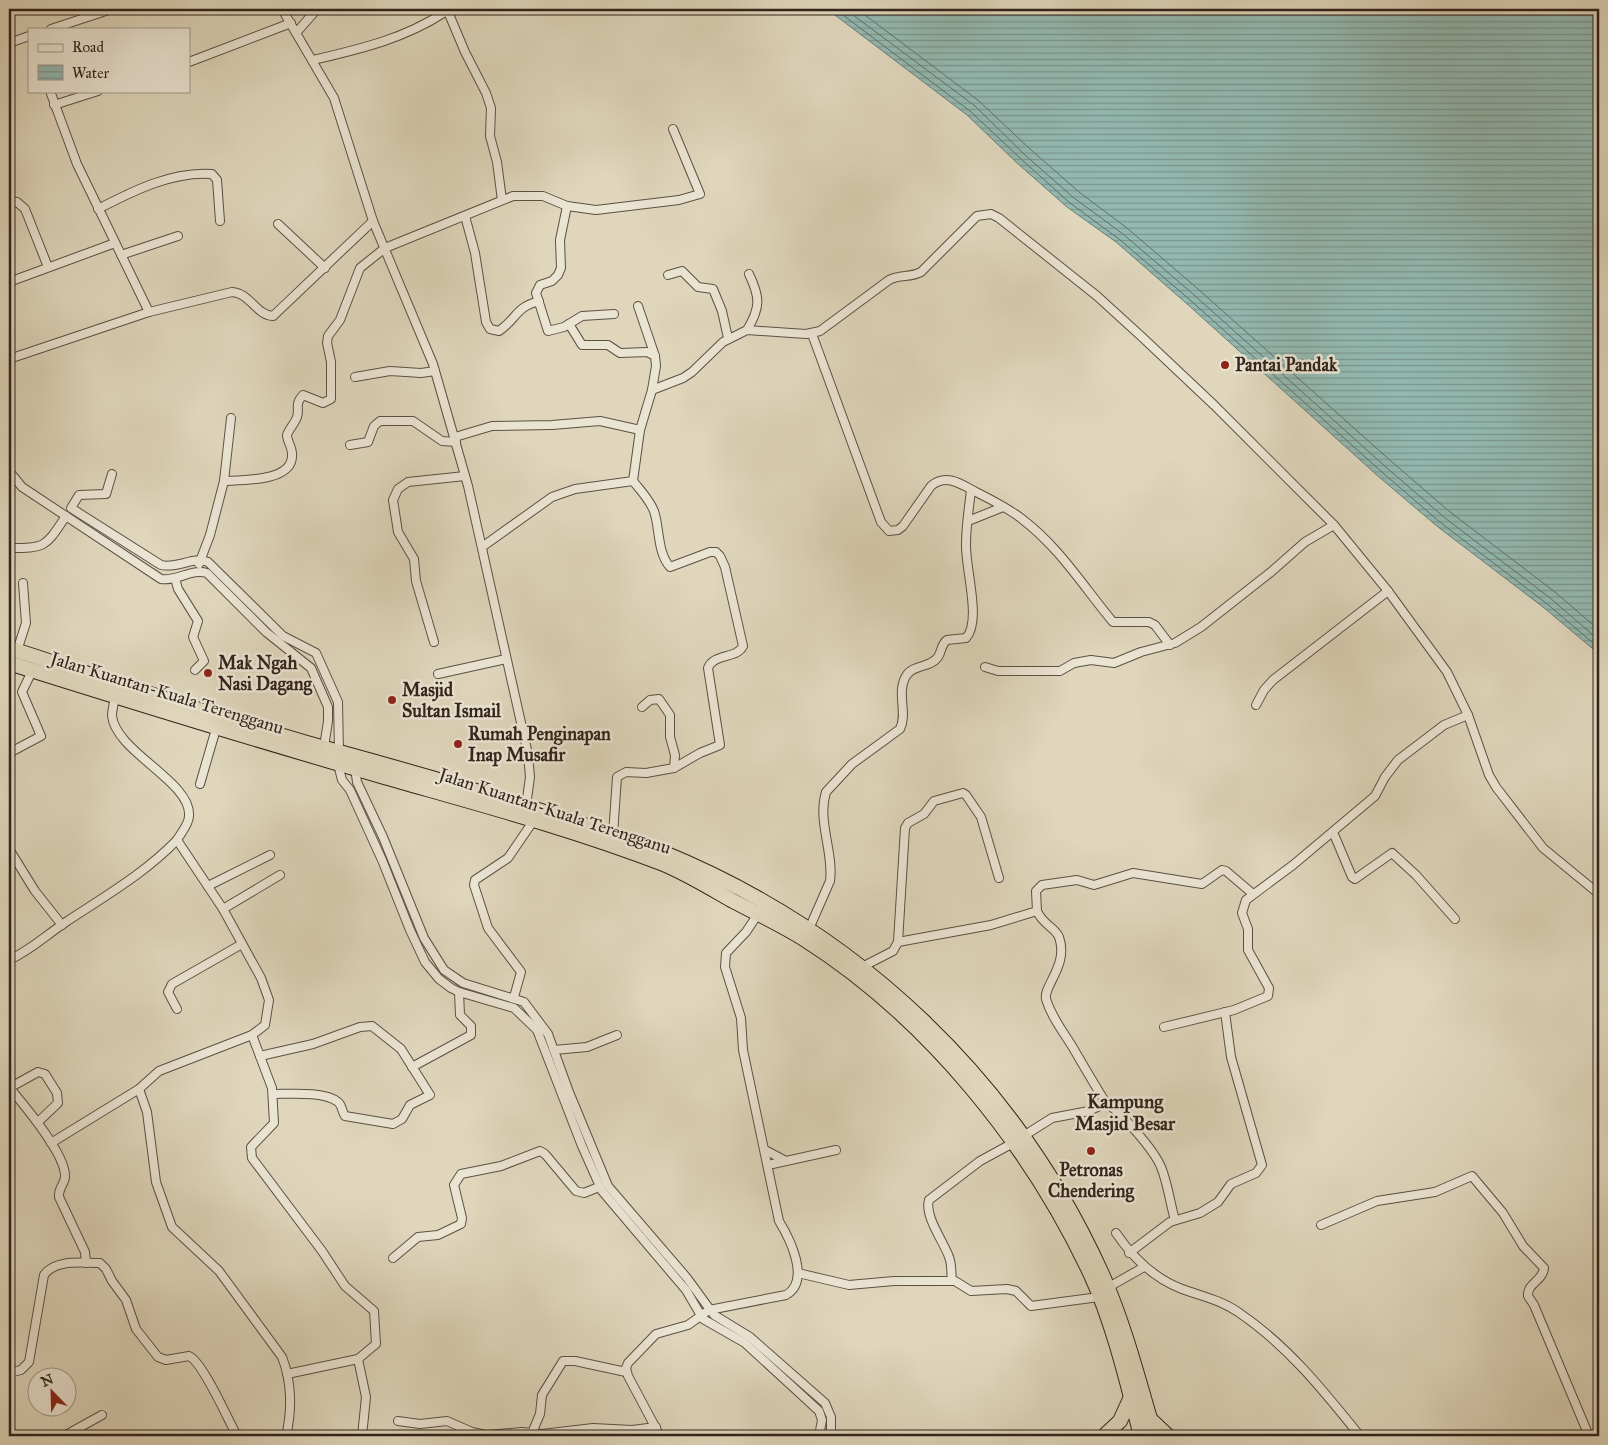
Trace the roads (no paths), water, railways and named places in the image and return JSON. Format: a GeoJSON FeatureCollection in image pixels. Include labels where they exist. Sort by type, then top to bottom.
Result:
{"type":"FeatureCollection","features":[{"type":"Feature","properties":{"kind":"highway","name":"Jalan Kuantan-Kuala Terengganu"},"geometry":{"type":"LineString","coordinates":[[13,650],[244,725],[324,747],[355,768],[534,820],[665,864],[802,938],[835,960],[924,1035],[1018,1140]]}},
{"type":"Feature","properties":{"kind":"highway"},"geometry":{"type":"LineString","coordinates":[[38,673],[48,661]]}},
{"type":"Feature","properties":{"kind":"highway","name":"Jalan Kuantan-Kuala Terengganu"},"geometry":{"type":"LineString","coordinates":[[9,664],[216,729],[339,758],[526,806],[670,856],[768,903],[810,929],[862,967],[928,1024],[960,1057],[1018,1140],[1103,1292],[1131,1353],[1155,1436]]}},
{"type":"Feature","properties":{"kind":"highway","name":"Jalan Kuantan-Kuala Terengganu"},"geometry":{"type":"LineString","coordinates":[[1103,1292],[1141,1436]]}},
{"type":"Feature","properties":{"kind":"highway"},"geometry":{"type":"LineString","coordinates":[[1104,1436],[1120,1421],[1131,1397]]}},
{"type":"Feature","properties":{"kind":"highway"},"geometry":{"type":"LineString","coordinates":[[1150,1418],[1168,1436]]}},
{"type":"Feature","properties":{"kind":"street"},"geometry":{"type":"LineString","coordinates":[[54,28],[98,11],[112,9]]}},
{"type":"Feature","properties":{"kind":"street"},"geometry":{"type":"LineString","coordinates":[[282,9],[334,98],[373,221],[435,371],[465,476],[530,767],[526,806]]}},
{"type":"Feature","properties":{"kind":"street"},"geometry":{"type":"LineString","coordinates":[[296,33],[318,9]]}},
{"type":"Feature","properties":{"kind":"street"},"geometry":{"type":"LineString","coordinates":[[313,60],[370,47],[417,29],[445,12],[450,14],[491,108],[490,136],[497,162],[502,200]]}},
{"type":"Feature","properties":{"kind":"street"},"geometry":{"type":"LineString","coordinates":[[190,62],[291,23]]}},
{"type":"Feature","properties":{"kind":"street"},"geometry":{"type":"LineString","coordinates":[[9,43],[28,36]]}},
{"type":"Feature","properties":{"kind":"street"},"geometry":{"type":"LineString","coordinates":[[50,92],[77,164],[149,312]]}},
{"type":"Feature","properties":{"kind":"street"},"geometry":{"type":"LineString","coordinates":[[54,105],[95,92]]}},
{"type":"Feature","properties":{"kind":"street"},"geometry":{"type":"LineString","coordinates":[[224,481],[280,474],[288,466],[292,453],[287,435],[297,417],[296,406],[300,398],[323,403],[331,399],[331,362],[327,343],[328,336],[340,320],[360,268],[385,248],[513,196],[543,196],[567,206],[596,210],[679,200],[700,194],[673,129]]}},
{"type":"Feature","properties":{"kind":"street"},"geometry":{"type":"LineString","coordinates":[[98,209],[134,190],[170,178],[212,174],[217,180],[220,220]]}},
{"type":"Feature","properties":{"kind":"street"},"geometry":{"type":"LineString","coordinates":[[9,201],[17,202],[25,209],[48,267]]}},
{"type":"Feature","properties":{"kind":"street"},"geometry":{"type":"LineString","coordinates":[[567,206],[560,240],[561,268],[558,275],[552,281],[538,288],[536,293],[548,331],[569,324],[582,316],[614,314]]}},
{"type":"Feature","properties":{"kind":"street"},"geometry":{"type":"LineString","coordinates":[[652,390],[683,378],[728,338],[747,330],[812,334],[889,280],[901,275],[910,277],[921,272],[977,216],[991,214],[999,218],[1103,301],[1214,404],[1334,524],[1388,591],[1447,672],[1468,716],[1489,775],[1496,787],[1543,848],[1599,894]]}},
{"type":"Feature","properties":{"kind":"street"},"geometry":{"type":"LineString","coordinates":[[465,216],[475,253],[486,322],[490,330],[499,331],[515,317],[522,307],[539,301]]}},
{"type":"Feature","properties":{"kind":"street"},"geometry":{"type":"LineString","coordinates":[[9,358],[149,312],[232,292],[243,294],[264,314],[273,316],[373,221]]}},
{"type":"Feature","properties":{"kind":"street"},"geometry":{"type":"LineString","coordinates":[[278,224],[324,268]]}},
{"type":"Feature","properties":{"kind":"street"},"geometry":{"type":"LineString","coordinates":[[120,255],[178,236]]}},
{"type":"Feature","properties":{"kind":"street"},"geometry":{"type":"LineString","coordinates":[[9,282],[115,243]]}},
{"type":"Feature","properties":{"kind":"street"},"geometry":{"type":"LineString","coordinates":[[668,275],[682,271],[698,287],[713,289],[722,311],[728,338]]}},
{"type":"Feature","properties":{"kind":"street"},"geometry":{"type":"LineString","coordinates":[[747,330],[756,314],[758,300],[757,291],[749,274]]}},
{"type":"Feature","properties":{"kind":"street"},"geometry":{"type":"LineString","coordinates":[[633,482],[640,430],[652,390],[655,356],[638,306]]}},
{"type":"Feature","properties":{"kind":"street"},"geometry":{"type":"LineString","coordinates":[[569,324],[582,345],[608,345],[620,353],[637,351],[655,356]]}},
{"type":"Feature","properties":{"kind":"street"},"geometry":{"type":"LineString","coordinates":[[812,334],[882,522],[889,531],[898,530],[903,526],[931,486],[938,480],[949,480],[1003,507],[1023,520],[1057,551],[1113,622],[1150,622],[1155,625],[1170,645]]}},
{"type":"Feature","properties":{"kind":"street"},"geometry":{"type":"LineString","coordinates":[[355,376],[390,371],[421,373],[435,371]]}},
{"type":"Feature","properties":{"kind":"street"},"geometry":{"type":"LineString","coordinates":[[200,572],[200,561],[210,535],[224,481],[231,418]]}},
{"type":"Feature","properties":{"kind":"street"},"geometry":{"type":"LineString","coordinates":[[350,445],[368,442],[374,426],[380,421],[413,421],[442,441],[454,435],[492,426],[552,426],[600,421],[640,430]]}},
{"type":"Feature","properties":{"kind":"street"},"geometry":{"type":"LineString","coordinates":[[9,471],[22,487],[161,579],[200,572],[207,574],[266,632],[311,668],[328,707],[324,747]]}},
{"type":"Feature","properties":{"kind":"street"},"geometry":{"type":"LineString","coordinates":[[112,474],[106,494],[79,495],[71,508],[161,565],[172,566],[200,561],[208,562],[283,636],[316,653],[338,702],[339,758],[342,780],[350,790],[379,852],[425,962],[439,979],[459,992],[514,1008],[536,1030],[599,1187],[686,1290],[700,1315],[708,1322],[745,1344],[819,1411],[822,1420],[819,1436]]}},
{"type":"Feature","properties":{"kind":"street"},"geometry":{"type":"LineString","coordinates":[[434,642],[416,581],[414,559],[398,532],[393,500],[398,489],[408,482],[465,476]]}},
{"type":"Feature","properties":{"kind":"street"},"geometry":{"type":"LineString","coordinates":[[482,547],[552,496],[575,489],[633,482]]}},
{"type":"Feature","properties":{"kind":"street"},"geometry":{"type":"LineString","coordinates":[[613,835],[617,777],[626,772],[646,772],[674,768],[720,744],[708,668],[713,661],[740,651],[743,646],[725,567],[720,556],[716,552],[710,552],[670,567],[661,549],[654,510],[648,498],[633,482]]}},
{"type":"Feature","properties":{"kind":"street"},"geometry":{"type":"LineString","coordinates":[[810,929],[830,881],[831,874],[826,841],[826,792],[852,764],[900,729],[903,714],[901,698],[907,674],[916,667],[930,663],[938,657],[947,640],[966,638],[972,632],[973,614],[966,552],[971,490]]}},
{"type":"Feature","properties":{"kind":"street"},"geometry":{"type":"LineString","coordinates":[[968,521],[1003,507]]}},
{"type":"Feature","properties":{"kind":"street"},"geometry":{"type":"LineString","coordinates":[[9,548],[33,548],[48,542],[66,516]]}},
{"type":"Feature","properties":{"kind":"street"},"geometry":{"type":"LineString","coordinates":[[985,667],[998,671],[1060,671],[1074,663],[1091,660],[1109,664],[1141,652],[1170,645],[1195,632],[1271,572],[1305,542],[1334,524]]}},
{"type":"Feature","properties":{"kind":"street"},"geometry":{"type":"LineString","coordinates":[[175,578],[178,589],[198,621],[193,638],[204,661],[195,670]]}},
{"type":"Feature","properties":{"kind":"street"},"geometry":{"type":"LineString","coordinates":[[13,650],[26,623],[23,583]]}},
{"type":"Feature","properties":{"kind":"street"},"geometry":{"type":"LineString","coordinates":[[1256,705],[1264,690],[1273,680],[1388,591]]}},
{"type":"Feature","properties":{"kind":"street"},"geometry":{"type":"LineString","coordinates":[[438,674],[506,659]]}},
{"type":"Feature","properties":{"kind":"street"},"geometry":{"type":"LineString","coordinates":[[9,753],[41,736],[22,692],[38,673]]}},
{"type":"Feature","properties":{"kind":"street"},"geometry":{"type":"LineString","coordinates":[[9,960],[33,948],[62,925],[137,876],[156,861],[176,840],[189,820],[189,810],[185,801],[174,787],[117,730],[112,714],[115,697]]}},
{"type":"Feature","properties":{"kind":"street"},"geometry":{"type":"LineString","coordinates":[[642,707],[650,700],[660,698],[669,711],[674,768]]}},
{"type":"Feature","properties":{"kind":"street"},"geometry":{"type":"LineString","coordinates":[[1164,1027],[1225,1012],[1264,998],[1270,992],[1248,950],[1248,929],[1242,913],[1246,900],[1333,832],[1378,792],[1385,777],[1398,760],[1444,725],[1468,716]]}},
{"type":"Feature","properties":{"kind":"street"},"geometry":{"type":"LineString","coordinates":[[200,784],[216,729]]}},
{"type":"Feature","properties":{"kind":"street"},"geometry":{"type":"LineString","coordinates":[[355,768],[357,782],[424,938],[444,970],[455,979],[524,1002],[543,1026],[554,1050],[572,1100],[608,1186],[687,1278],[709,1310],[723,1322],[750,1337],[825,1403],[831,1417],[832,1436]]}},
{"type":"Feature","properties":{"kind":"street"},"geometry":{"type":"LineString","coordinates":[[862,967],[892,951],[898,942],[905,828],[908,823],[924,814],[934,801],[963,793],[966,795],[981,817],[999,878]]}},
{"type":"Feature","properties":{"kind":"street"},"geometry":{"type":"LineString","coordinates":[[514,998],[521,972],[488,928],[474,885],[475,880],[508,858],[534,820]]}},
{"type":"Feature","properties":{"kind":"street"},"geometry":{"type":"LineString","coordinates":[[1333,832],[1352,878],[1355,879],[1392,853],[1416,875],[1455,919]]}},
{"type":"Feature","properties":{"kind":"street"},"geometry":{"type":"LineString","coordinates":[[51,1143],[139,1089],[159,1071],[252,1035],[265,1025],[269,1000],[260,978],[223,909],[176,840]]}},
{"type":"Feature","properties":{"kind":"street"},"geometry":{"type":"LineString","coordinates":[[9,849],[35,891],[62,925]]}},
{"type":"Feature","properties":{"kind":"street"},"geometry":{"type":"LineString","coordinates":[[208,886],[270,855]]}},
{"type":"Feature","properties":{"kind":"street"},"geometry":{"type":"LineString","coordinates":[[1175,1220],[1162,1169],[1157,1159],[1117,1110],[1106,1103],[1055,1019],[1046,998],[1046,992],[1060,963],[1059,936],[1042,922],[1037,911],[1035,895],[1042,884],[1077,880],[1094,885],[1133,872],[1202,884],[1222,870],[1226,871],[1253,894]]}},
{"type":"Feature","properties":{"kind":"street"},"geometry":{"type":"LineString","coordinates":[[223,909],[280,875]]}},
{"type":"Feature","properties":{"kind":"street"},"geometry":{"type":"LineString","coordinates":[[898,942],[991,925],[1037,911]]}},
{"type":"Feature","properties":{"kind":"street"},"geometry":{"type":"LineString","coordinates":[[660,1436],[626,1372],[628,1363],[650,1338],[662,1330],[688,1325],[709,1310],[786,1295],[795,1287],[798,1273],[788,1236],[779,1221],[743,1050],[739,1009],[728,979],[724,959],[726,953],[746,932],[758,914]]}},
{"type":"Feature","properties":{"kind":"street"},"geometry":{"type":"LineString","coordinates":[[177,1009],[168,992],[172,984],[242,944]]}},
{"type":"Feature","properties":{"kind":"street"},"geometry":{"type":"LineString","coordinates":[[412,1067],[471,1035],[471,1026],[460,1015],[459,992]]}},
{"type":"Feature","properties":{"kind":"street"},"geometry":{"type":"LineString","coordinates":[[1130,1253],[1175,1220],[1200,1213],[1218,1202],[1230,1184],[1256,1172],[1262,1165],[1231,1057],[1225,1012]]}},
{"type":"Feature","properties":{"kind":"street"},"geometry":{"type":"LineString","coordinates":[[260,1056],[313,1044],[333,1035],[372,1026],[394,1041],[430,1095],[410,1105],[402,1119],[393,1124],[346,1116],[340,1103],[331,1098],[302,1093],[274,1094]]}},
{"type":"Feature","properties":{"kind":"street"},"geometry":{"type":"LineString","coordinates":[[252,1035],[274,1094],[274,1123],[269,1131],[255,1141],[250,1152],[345,1286],[374,1311],[376,1317],[376,1344],[358,1359],[287,1374]]}},
{"type":"Feature","properties":{"kind":"street"},"geometry":{"type":"LineString","coordinates":[[554,1050],[587,1047],[617,1035]]}},
{"type":"Feature","properties":{"kind":"street"},"geometry":{"type":"LineString","coordinates":[[38,1122],[58,1103],[57,1093],[45,1074],[38,1072],[9,1087],[38,1122],[51,1143],[65,1174],[59,1188],[60,1197],[84,1252],[86,1263]]}},
{"type":"Feature","properties":{"kind":"street"},"geometry":{"type":"LineString","coordinates":[[139,1089],[147,1112],[156,1182],[172,1227],[220,1270],[282,1357],[287,1374],[290,1418],[286,1436]]}},
{"type":"Feature","properties":{"kind":"street"},"geometry":{"type":"LineString","coordinates":[[952,1281],[951,1261],[938,1238],[928,1203],[932,1197],[974,1165],[1052,1118],[1089,1111],[1106,1103]]}},
{"type":"Feature","properties":{"kind":"street"},"geometry":{"type":"LineString","coordinates":[[765,1150],[784,1160]]}},
{"type":"Feature","properties":{"kind":"street"},"geometry":{"type":"LineString","coordinates":[[768,1164],[836,1150]]}},
{"type":"Feature","properties":{"kind":"street"},"geometry":{"type":"LineString","coordinates":[[393,1258],[418,1237],[438,1234],[461,1224],[462,1218],[454,1185],[461,1174],[501,1166],[540,1152],[545,1154],[576,1191],[584,1193],[599,1187]]}},
{"type":"Feature","properties":{"kind":"street"},"geometry":{"type":"LineString","coordinates":[[1321,1226],[1377,1201],[1435,1192],[1472,1176],[1503,1213],[1523,1246],[1544,1268],[1542,1276],[1529,1288],[1528,1296],[1534,1305],[1589,1436]]}},
{"type":"Feature","properties":{"kind":"street"},"geometry":{"type":"LineString","coordinates":[[1116,1233],[1130,1253],[1144,1267],[1181,1289],[1212,1299],[1235,1310],[1267,1332],[1324,1392],[1360,1436]]}},
{"type":"Feature","properties":{"kind":"street"},"geometry":{"type":"LineString","coordinates":[[9,1373],[21,1370],[29,1362],[44,1275],[48,1269],[57,1265],[100,1263],[126,1300],[136,1329],[158,1357],[166,1360],[189,1356],[197,1362],[206,1374],[221,1408],[237,1436]]}},
{"type":"Feature","properties":{"kind":"street"},"geometry":{"type":"LineString","coordinates":[[798,1273],[849,1285],[894,1281],[952,1281],[959,1282],[971,1291],[1007,1289],[1016,1291],[1031,1306],[1103,1292],[1144,1267]]}},
{"type":"Feature","properties":{"kind":"street"},"geometry":{"type":"LineString","coordinates":[[358,1359],[366,1397],[362,1436]]}},
{"type":"Feature","properties":{"kind":"street"},"geometry":{"type":"LineString","coordinates":[[532,1433],[540,1414],[542,1395],[563,1361],[575,1360],[626,1372]]}},
{"type":"Feature","properties":{"kind":"street"},"geometry":{"type":"LineString","coordinates":[[64,1436],[102,1415]]}},
{"type":"Feature","properties":{"kind":"street"},"geometry":{"type":"LineString","coordinates":[[398,1421],[420,1424],[447,1421],[472,1432],[496,1435],[593,1428],[632,1430],[656,1427]]}},
{"type":"Feature","properties":{"kind":"water"},"geometry":{"type":"Polygon","coordinates":[[[827,9],[1599,9],[1599,654],[1543,607],[1438,527],[1379,477],[1186,303],[1116,242],[1067,207],[967,115],[827,9]]]}},
{"type":"Feature","properties":{"kind":"place","name":"Pantai Pandak"},"geometry":{"type":"Point","coordinates":[1225,365]}},
{"type":"Feature","properties":{"kind":"place","name":"Mak Ngah Nasi Dagang"},"geometry":{"type":"Point","coordinates":[208,673]}},
{"type":"Feature","properties":{"kind":"place","name":"Masjid Sultan Ismail"},"geometry":{"type":"Point","coordinates":[392,700]}},
{"type":"Feature","properties":{"kind":"place","name":"Rumah Penginapan Inap Musafir"},"geometry":{"type":"Point","coordinates":[458,744]}},
{"type":"Feature","properties":{"kind":"place","name":"Petronas Chendering"},"geometry":{"type":"Point","coordinates":[1091,1151]}},
{"type":"Feature","properties":{"kind":"district","name":"Kampung Masjid Besar"},"geometry":{"type":"Point","coordinates":[1125,1112]}}]}
